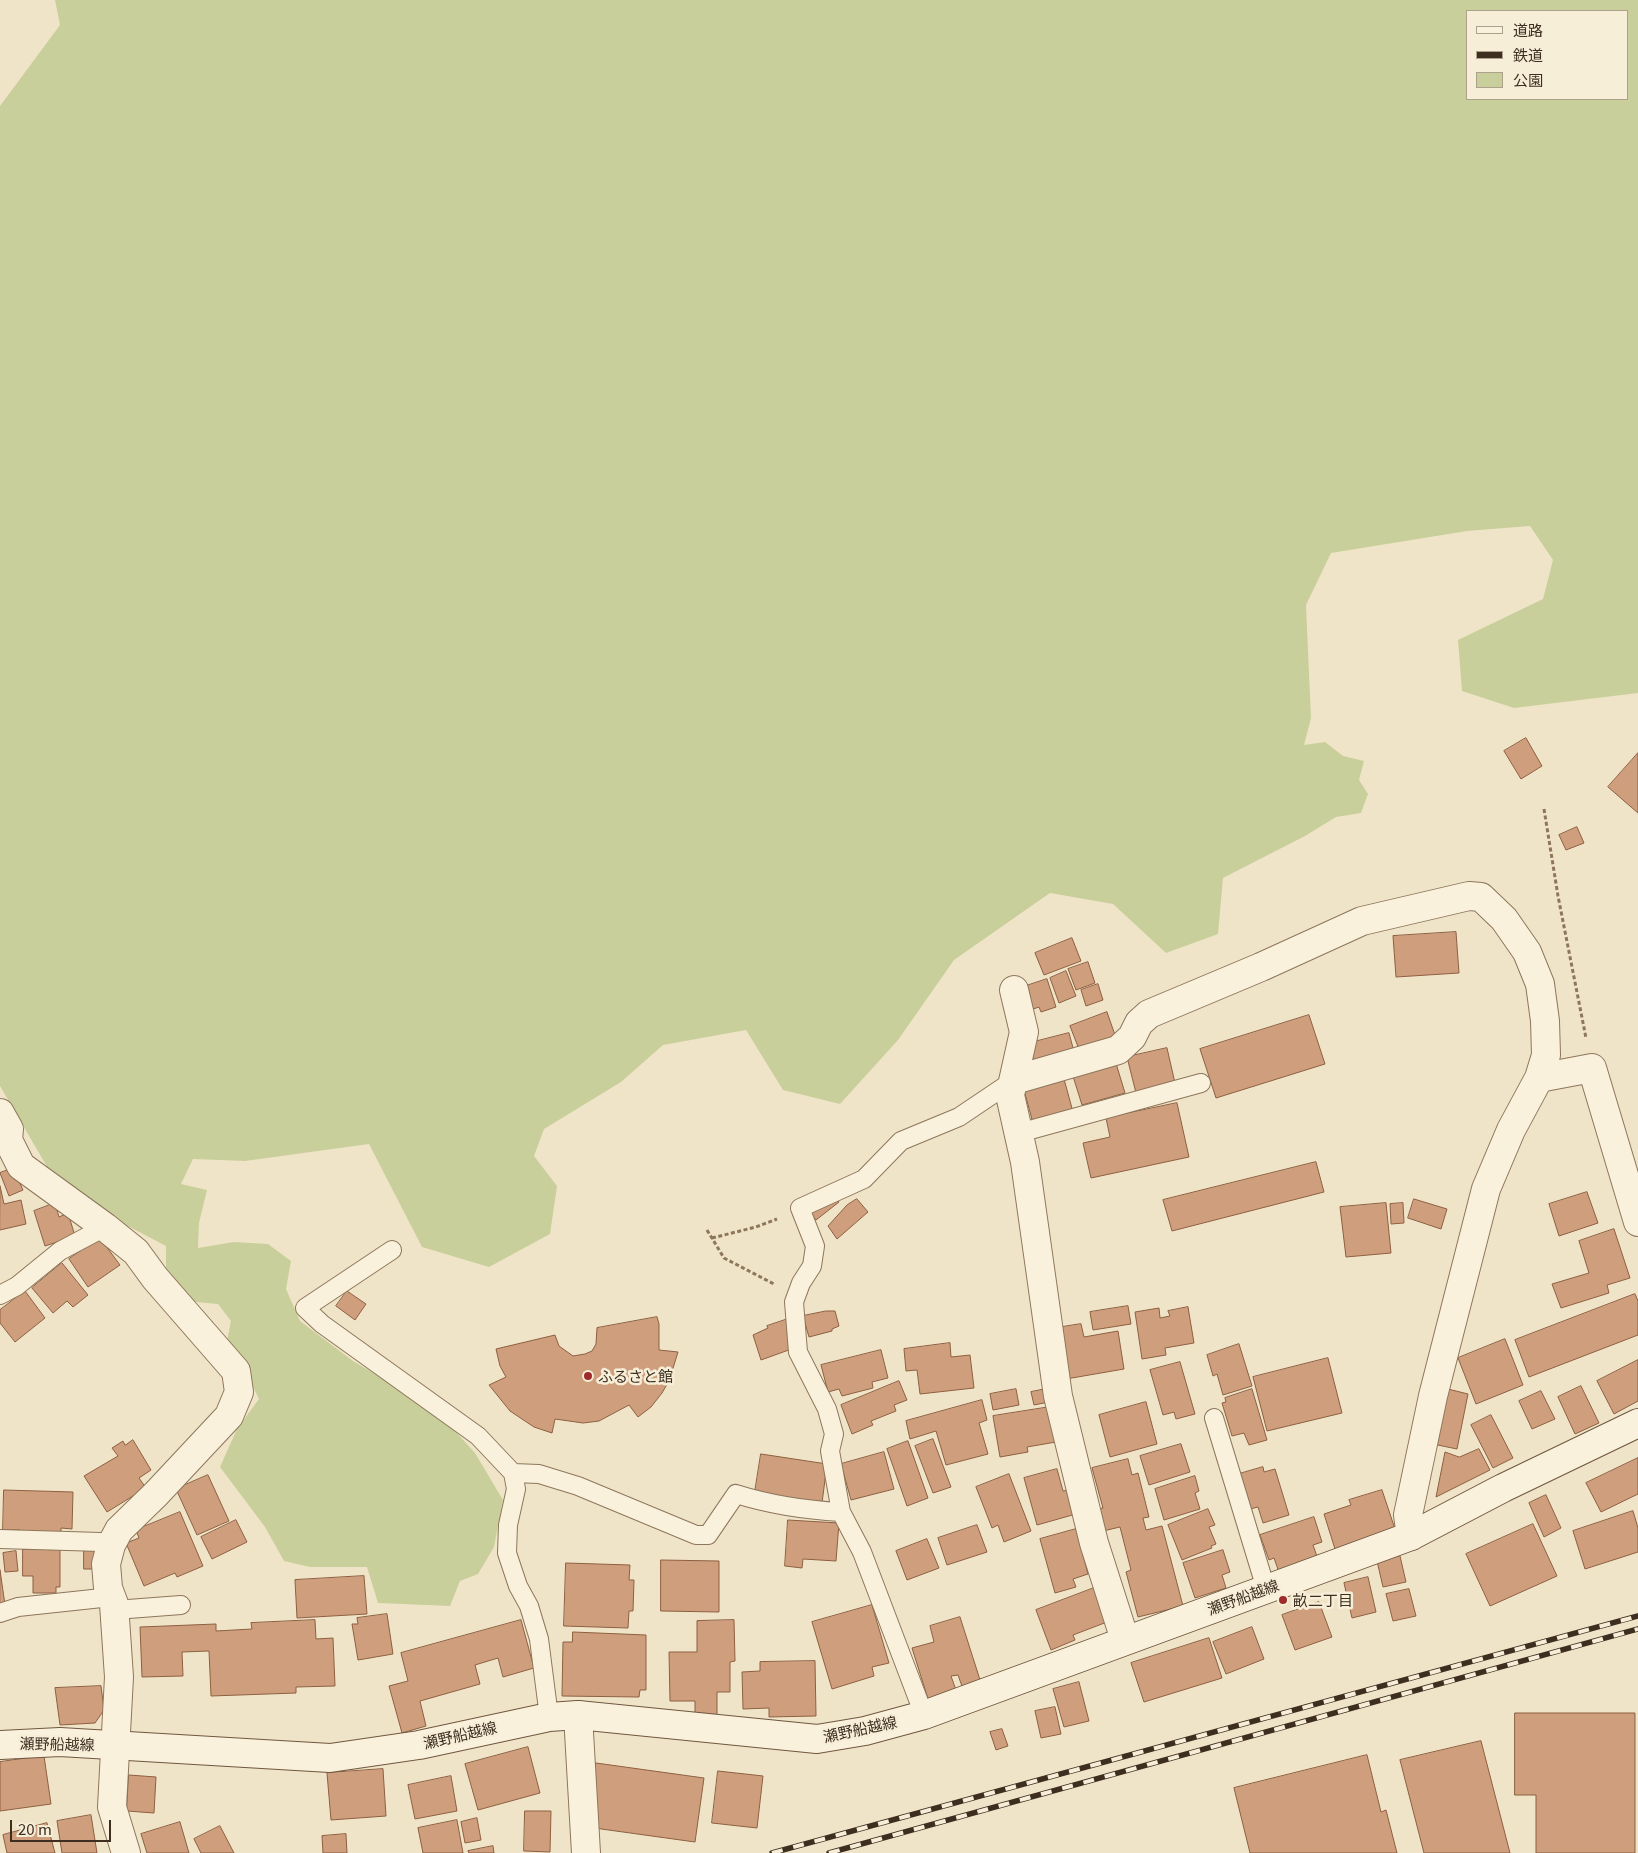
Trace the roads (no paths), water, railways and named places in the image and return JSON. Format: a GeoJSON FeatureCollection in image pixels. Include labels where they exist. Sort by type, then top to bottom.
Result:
{"type":"FeatureCollection","features":[{"type":"Feature","properties":{"kind":"street"},"geometry":{"type":"LineString","coordinates":[[1014,1080],[1118,1050],[1132,1037],[1139,1023],[1149,1014],[1261,967],[1362,920],[1469,896],[1481,897],[1504,919],[1527,952],[1540,984],[1545,1021],[1546,1055],[1539,1078],[1511,1130],[1486,1189],[1434,1396],[1414,1487],[1408,1515],[1411,1536]]}},
{"type":"Feature","properties":{"kind":"street"},"geometry":{"type":"LineString","coordinates":[[1014,990],[1024,1032],[1010,1095],[1025,1162],[1058,1396],[1094,1543],[1125,1640]]}},
{"type":"Feature","properties":{"kind":"street"},"geometry":{"type":"LineString","coordinates":[[1539,1078],[1592,1068],[1638,1222]]}},
{"type":"Feature","properties":{"kind":"street"},"geometry":{"type":"LineString","coordinates":[[0,1113],[8,1130],[8,1140],[21,1166],[136,1252],[155,1278],[220,1350],[236,1371],[239,1392],[229,1416],[156,1494],[119,1530],[111,1545],[106,1564],[108,1588],[113,1604],[119,1677],[117,1746],[112,1807],[126,1853]]}},
{"type":"Feature","properties":{"kind":"street","name":"瀬野船越線"},"geometry":{"type":"LineString","coordinates":[[0,1745],[60,1742],[330,1758],[419,1745],[549,1717],[578,1714],[817,1738],[865,1730],[924,1714],[1411,1536],[1503,1488],[1638,1424]]}},
{"type":"Feature","properties":{"kind":"street"},"geometry":{"type":"LineString","coordinates":[[578,1714],[586,1853]]}},
{"type":"Feature","properties":{"kind":"lane"},"geometry":{"type":"LineString","coordinates":[[924,1714],[862,1552],[841,1512],[830,1451],[834,1434],[827,1409],[798,1352],[794,1302],[801,1284],[812,1266],[815,1246],[800,1208],[864,1179],[901,1142],[959,1117],[1014,1080]]}},
{"type":"Feature","properties":{"kind":"lane"},"geometry":{"type":"LineString","coordinates":[[1019,1133],[1201,1083]]}},
{"type":"Feature","properties":{"kind":"lane"},"geometry":{"type":"LineString","coordinates":[[0,1295],[18,1286],[60,1251],[105,1227]]}},
{"type":"Feature","properties":{"kind":"lane"},"geometry":{"type":"LineString","coordinates":[[392,1250],[305,1308],[322,1324],[478,1436],[513,1473],[516,1489],[508,1525],[507,1553],[518,1586],[529,1606],[539,1639],[549,1717]]}},
{"type":"Feature","properties":{"kind":"lane"},"geometry":{"type":"LineString","coordinates":[[1214,1418],[1266,1589]]}},
{"type":"Feature","properties":{"kind":"lane"},"geometry":{"type":"LineString","coordinates":[[513,1473],[540,1474],[578,1486],[696,1536],[708,1535],[736,1494],[762,1502],[806,1510],[841,1512]]}},
{"type":"Feature","properties":{"kind":"lane"},"geometry":{"type":"LineString","coordinates":[[0,1540],[101,1542],[111,1545]]}},
{"type":"Feature","properties":{"kind":"lane"},"geometry":{"type":"LineString","coordinates":[[0,1613],[18,1607],[113,1604],[181,1605]]}},
{"type":"Feature","properties":{"kind":"railway"},"geometry":{"type":"LineString","coordinates":[[772,1853],[1638,1616]]}},
{"type":"Feature","properties":{"kind":"railway"},"geometry":{"type":"LineString","coordinates":[[829,1853],[1638,1629]]}},
{"type":"Feature","properties":{"kind":"place","name":"ふるさと館"},"geometry":{"type":"Point","coordinates":[588,1376]}},
{"type":"Feature","properties":{"kind":"place","name":"畝二丁目"},"geometry":{"type":"Point","coordinates":[1283,1600]}}]}
